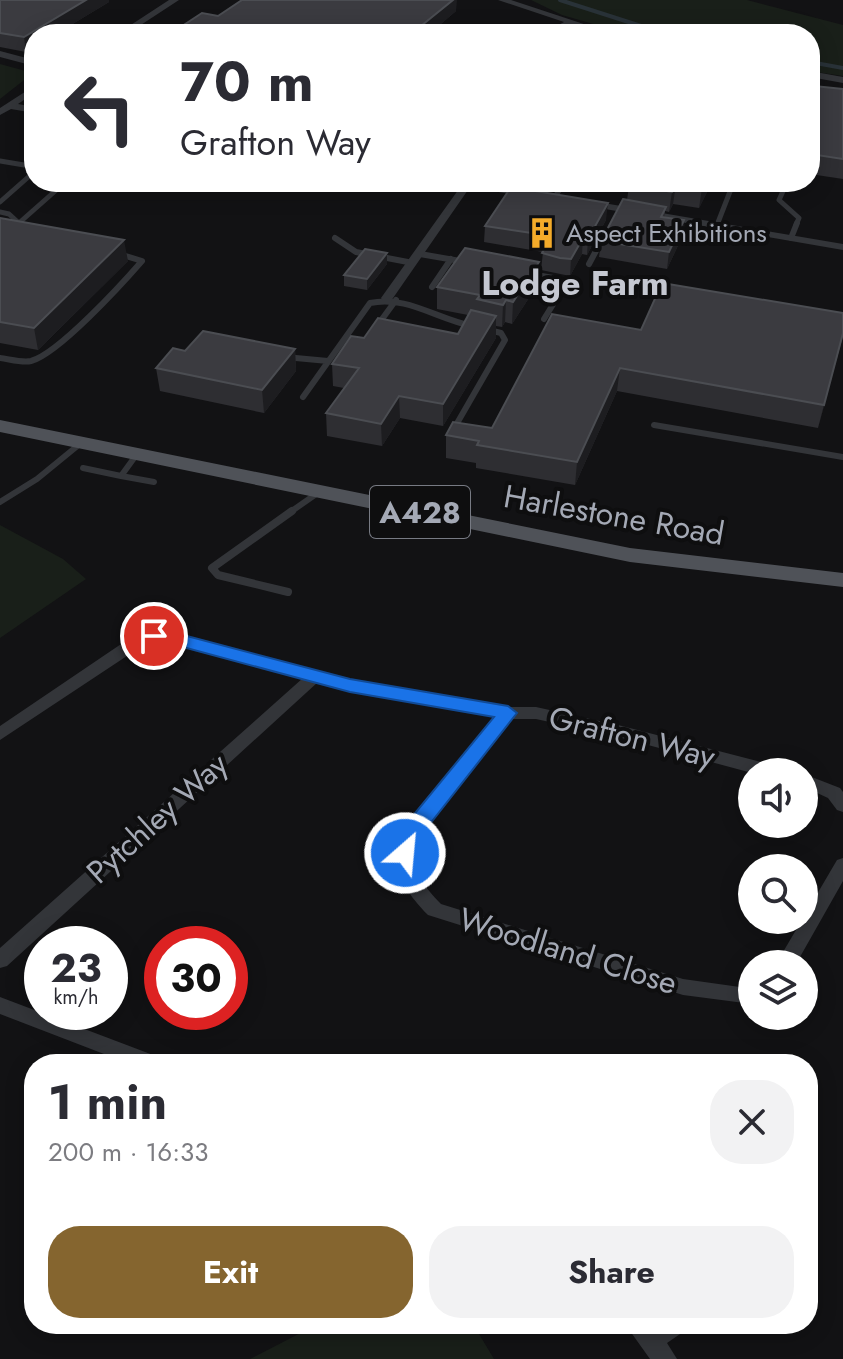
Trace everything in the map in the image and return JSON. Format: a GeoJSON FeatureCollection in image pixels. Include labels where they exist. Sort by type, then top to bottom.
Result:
{"type":"FeatureCollection","features":[{"type":"Feature","properties":{"kind":"main road","name":"Harlestone Road"},"geometry":{"type":"LineString","coordinates":[[0,426],[630,555],[843,580]]}},
{"type":"Feature","properties":{"kind":"street"},"geometry":{"type":"LineString","coordinates":[[137,24],[175,0]]}},
{"type":"Feature","properties":{"kind":"street"},"geometry":{"type":"LineString","coordinates":[[502,0],[574,24]]}},
{"type":"Feature","properties":{"kind":"street"},"geometry":{"type":"LineString","coordinates":[[0,54],[24,60]]}},
{"type":"Feature","properties":{"kind":"street"},"geometry":{"type":"LineString","coordinates":[[820,76],[843,80]]}},
{"type":"Feature","properties":{"kind":"street"},"geometry":{"type":"LineString","coordinates":[[5,109],[24,96]]}},
{"type":"Feature","properties":{"kind":"street"},"geometry":{"type":"LineString","coordinates":[[391,299],[456,192]]}},
{"type":"Feature","properties":{"kind":"street"},"geometry":{"type":"LineString","coordinates":[[517,192],[843,247]]}},
{"type":"Feature","properties":{"kind":"street","name":"Grafton Way"},"geometry":{"type":"LineString","coordinates":[[0,734],[118,653],[154,636],[168,637],[350,685],[508,713],[536,713],[738,763]]}},
{"type":"Feature","properties":{"kind":"street","name":"Pytchley Way"},"geometry":{"type":"LineString","coordinates":[[0,960],[315,676]]}},
{"type":"Feature","properties":{"kind":"street","name":"Woodland Close"},"geometry":{"type":"LineString","coordinates":[[508,713],[410,835],[405,853],[409,884],[435,910],[683,987],[738,995]]}},
{"type":"Feature","properties":{"kind":"street"},"geometry":{"type":"LineString","coordinates":[[818,786],[834,793],[843,805]]}},
{"type":"Feature","properties":{"kind":"street"},"geometry":{"type":"LineString","coordinates":[[794,950],[843,865]]}},
{"type":"Feature","properties":{"kind":"street"},"geometry":{"type":"LineString","coordinates":[[0,1005],[128,1054]]}},
{"type":"Feature","properties":{"kind":"street"},"geometry":{"type":"LineString","coordinates":[[645,1334],[665,1359]]}},
{"type":"Feature","properties":{"kind":"lane"},"geometry":{"type":"LineString","coordinates":[[0,161],[24,165]]}},
{"type":"Feature","properties":{"kind":"lane"},"geometry":{"type":"LineString","coordinates":[[0,202],[24,180]]}},
{"type":"Feature","properties":{"kind":"lane"},"geometry":{"type":"LineString","coordinates":[[0,189],[10,192]]}},
{"type":"Feature","properties":{"kind":"lane"},"geometry":{"type":"LineString","coordinates":[[19,223],[54,192]]}},
{"type":"Feature","properties":{"kind":"lane"},"geometry":{"type":"LineString","coordinates":[[554,198],[558,192]]}},
{"type":"Feature","properties":{"kind":"lane"},"geometry":{"type":"LineString","coordinates":[[717,225],[730,192]]}},
{"type":"Feature","properties":{"kind":"lane"},"geometry":{"type":"LineString","coordinates":[[783,192],[779,200],[799,218],[791,238]]}},
{"type":"Feature","properties":{"kind":"lane"},"geometry":{"type":"LineString","coordinates":[[589,264],[618,209]]}},
{"type":"Feature","properties":{"kind":"lane"},"geometry":{"type":"LineString","coordinates":[[0,212],[9,214],[29,231]]}},
{"type":"Feature","properties":{"kind":"lane"},"geometry":{"type":"LineString","coordinates":[[335,238],[356,252],[451,259],[481,265]]}},
{"type":"Feature","properties":{"kind":"lane"},"geometry":{"type":"LineString","coordinates":[[0,358],[28,362],[43,356],[113,295],[142,261],[137,257],[110,252]]}},
{"type":"Feature","properties":{"kind":"lane"},"geometry":{"type":"LineString","coordinates":[[432,287],[451,259]]}},
{"type":"Feature","properties":{"kind":"lane"},"geometry":{"type":"LineString","coordinates":[[524,273],[553,278],[565,285],[544,319]]}},
{"type":"Feature","properties":{"kind":"lane"},"geometry":{"type":"LineString","coordinates":[[372,333],[391,299]]}},
{"type":"Feature","properties":{"kind":"lane"},"geometry":{"type":"LineString","coordinates":[[303,397],[370,303],[391,299],[423,308],[444,320],[501,333],[505,340],[448,439]]}},
{"type":"Feature","properties":{"kind":"lane"},"geometry":{"type":"LineString","coordinates":[[379,323],[393,326]]}},
{"type":"Feature","properties":{"kind":"lane"},"geometry":{"type":"LineString","coordinates":[[275,355],[328,361]]}},
{"type":"Feature","properties":{"kind":"lane"},"geometry":{"type":"LineString","coordinates":[[654,425],[843,457]]}},
{"type":"Feature","properties":{"kind":"lane"},"geometry":{"type":"LineString","coordinates":[[0,502],[37,479],[81,443]]}},
{"type":"Feature","properties":{"kind":"lane"},"geometry":{"type":"LineString","coordinates":[[121,476],[137,454]]}},
{"type":"Feature","properties":{"kind":"lane"},"geometry":{"type":"LineString","coordinates":[[83,468],[154,482]]}},
{"type":"Feature","properties":{"kind":"lane"},"geometry":{"type":"LineString","coordinates":[[288,592],[218,575],[212,568],[320,491]]}},
{"type":"Feature","properties":{"kind":"shaded area"},"geometry":{"type":"Polygon","coordinates":[[[531,0],[747,0],[843,25],[843,76],[820,73],[820,24],[593,24],[562,15],[531,0]]]}},
{"type":"Feature","properties":{"kind":"shaded area"},"geometry":{"type":"Polygon","coordinates":[[[0,64],[24,71],[24,80],[0,99],[0,64]]]}},
{"type":"Feature","properties":{"kind":"shaded area"},"geometry":{"type":"Polygon","coordinates":[[[0,525],[63,559],[86,579],[0,638],[0,525]]]}},
{"type":"Feature","properties":{"kind":"shaded area"},"geometry":{"type":"Polygon","coordinates":[[[299,1334],[479,1334],[494,1359],[250,1359],[299,1334]]]}},
{"type":"Feature","properties":{"kind":"building"},"geometry":{"type":"Polygon","coordinates":[[[0,0],[86,0],[46,24],[24,24],[24,37],[0,33],[0,0]]]}},
{"type":"Feature","properties":{"kind":"building"},"geometry":{"type":"Polygon","coordinates":[[[242,0],[453,0],[423,24],[185,24],[202,13],[218,16],[242,0]]]}},
{"type":"Feature","properties":{"kind":"building"},"geometry":{"type":"Polygon","coordinates":[[[820,87],[843,89],[843,159],[820,156],[820,87]]]}},
{"type":"Feature","properties":{"kind":"building","name":"Aspect Exhibitions"},"geometry":{"type":"Polygon","coordinates":[[[508,192],[541,192],[608,203],[588,239],[583,238],[571,259],[542,253],[552,236],[485,226],[508,192]]]}},
{"type":"Feature","properties":{"kind":"building"},"geometry":{"type":"Polygon","coordinates":[[[623,199],[666,207],[661,217],[684,220],[669,252],[601,241],[623,199]]]}},
{"type":"Feature","properties":{"kind":"building"},"geometry":{"type":"Polygon","coordinates":[[[0,218],[124,240],[34,328],[0,322],[0,218]]]}},
{"type":"Feature","properties":{"kind":"building"},"geometry":{"type":"Polygon","coordinates":[[[465,248],[539,262],[513,302],[506,300],[503,305],[477,299],[480,295],[437,287],[465,248]]]}},
{"type":"Feature","properties":{"kind":"building"},"geometry":{"type":"Polygon","coordinates":[[[365,249],[387,253],[367,279],[344,275],[365,249]]]}},
{"type":"Feature","properties":{"kind":"building"},"geometry":{"type":"Polygon","coordinates":[[[662,283],[843,313],[843,333],[824,405],[620,368],[577,462],[477,445],[479,441],[446,435],[453,422],[492,428],[552,314],[641,330],[662,283]]]}},
{"type":"Feature","properties":{"kind":"building"},"geometry":{"type":"Polygon","coordinates":[[[471,310],[496,316],[443,404],[399,396],[381,424],[326,413],[359,368],[332,364],[351,336],[364,338],[378,318],[458,334],[471,310]]]}},
{"type":"Feature","properties":{"kind":"building"},"geometry":{"type":"Polygon","coordinates":[[[203,331],[295,349],[262,390],[156,368],[173,348],[185,351],[203,331]]]}},
{"type":"Feature","properties":{"kind":"waterway"},"geometry":{"type":"LineString","coordinates":[[560,0],[635,24]]}},
{"type":"Feature","properties":{"kind":"waterway"},"geometry":{"type":"LineString","coordinates":[[820,64],[843,68]]}},
{"type":"Feature","properties":{"kind":"place","name":"Aspect Exhibitions"},"geometry":{"type":"Point","coordinates":[542,233]}},
{"type":"Feature","properties":{"kind":"district","name":"Lodge Farm"},"geometry":{"type":"Point","coordinates":[575,283]}},
{"type":"Feature","properties":{"kind":"route"},"geometry":{"type":"LineString","coordinates":[[154,636],[168,637],[350,685],[508,713],[410,835],[405,853]]}}]}
